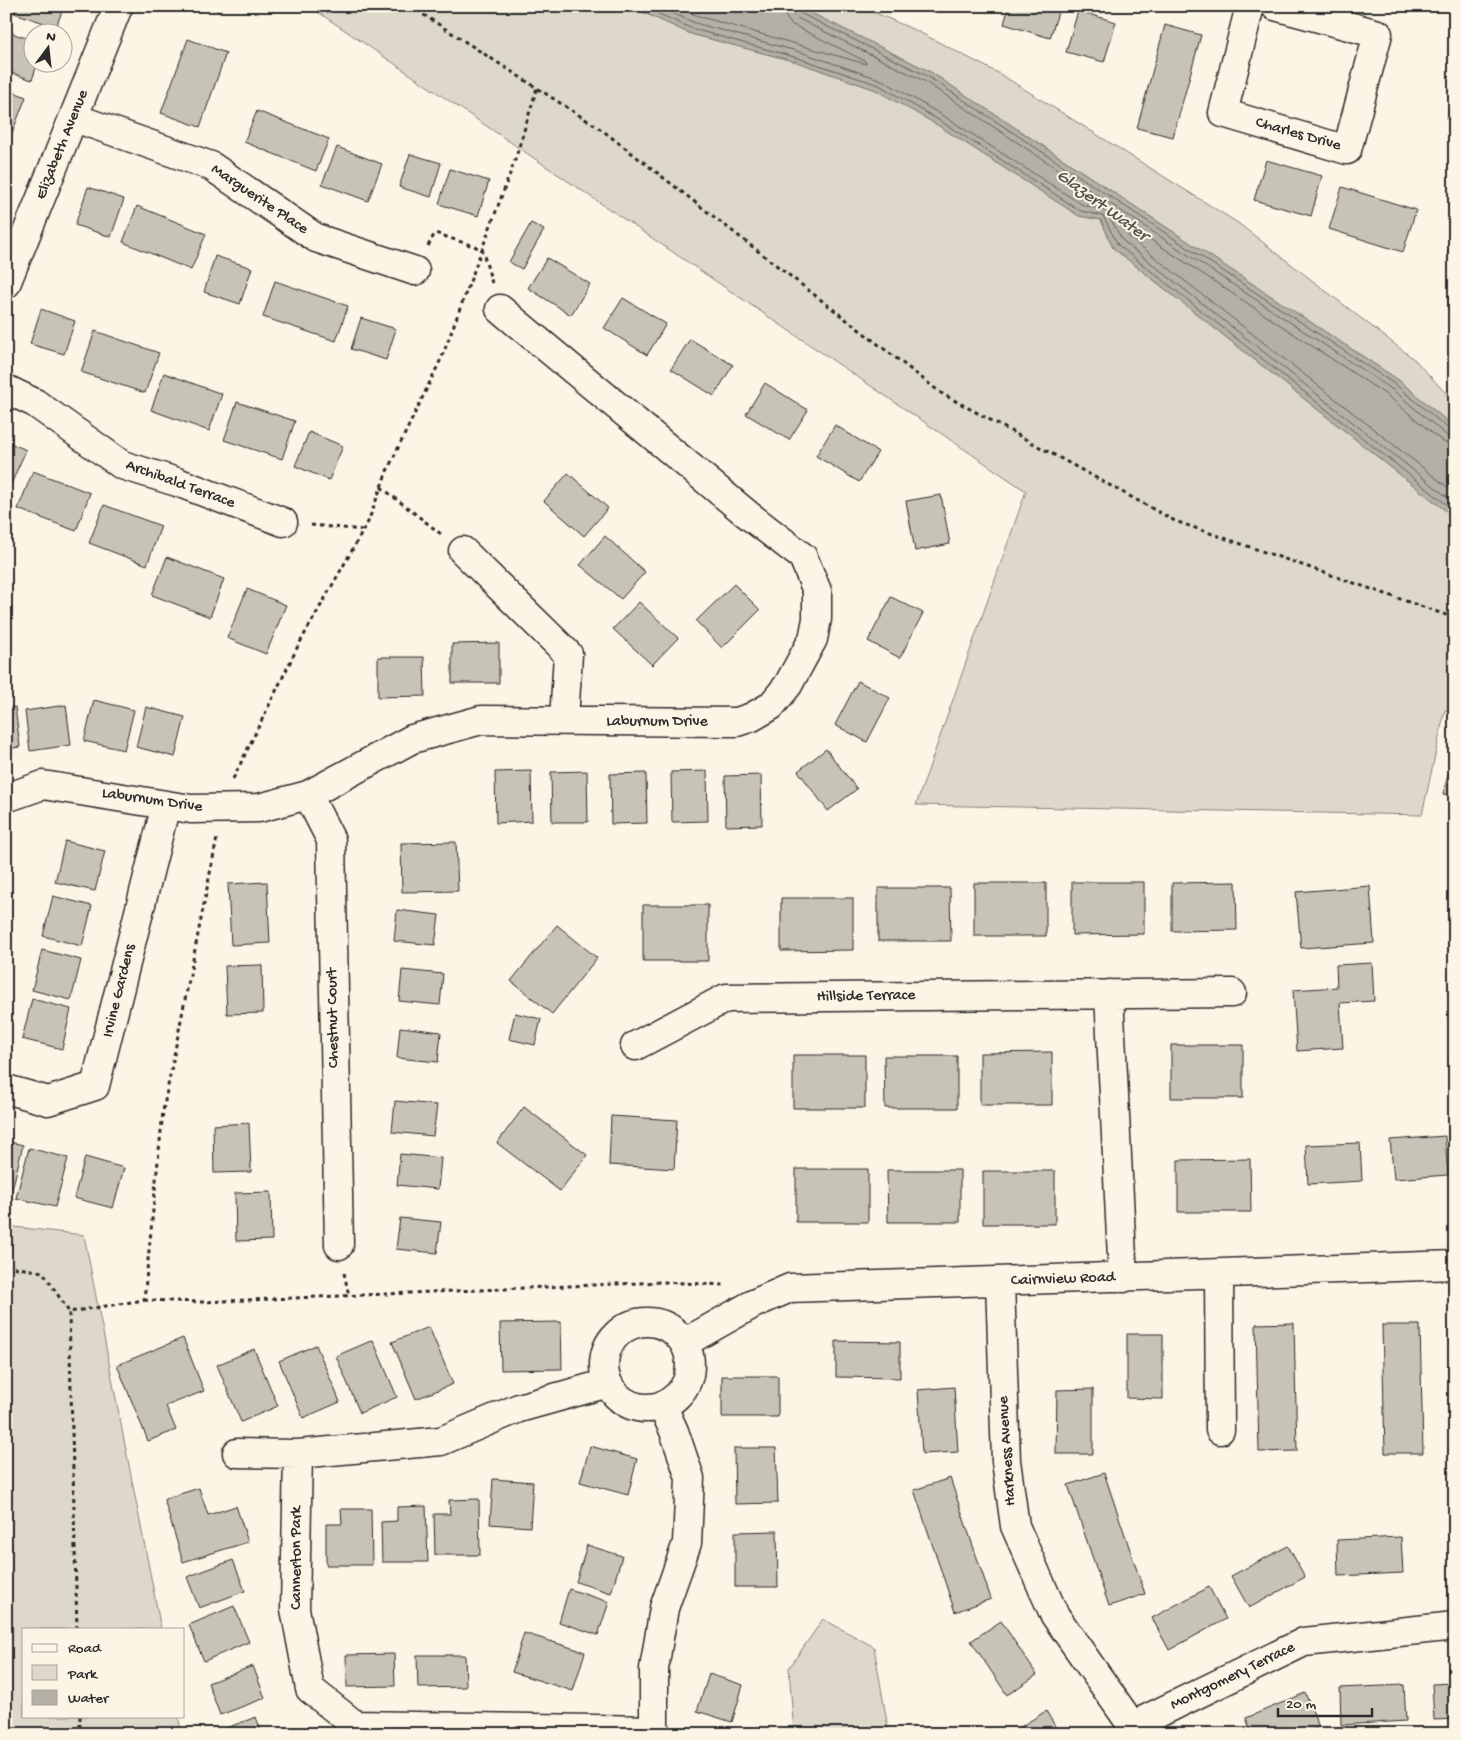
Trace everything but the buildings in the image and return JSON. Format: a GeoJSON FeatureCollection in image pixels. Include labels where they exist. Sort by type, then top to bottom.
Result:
{"type":"FeatureCollection","features":[{"type":"Feature","properties":{"kind":"street","name":"Charles Drive"},"geometry":{"type":"LineString","coordinates":[[1250,6],[1223,113],[1347,150],[1378,34],[1275,6]]}},
{"type":"Feature","properties":{"kind":"street","name":"Elizabeth Avenue"},"geometry":{"type":"LineString","coordinates":[[6,284],[75,118],[118,7]]}},
{"type":"Feature","properties":{"kind":"street","name":"Marguerite Place"},"geometry":{"type":"LineString","coordinates":[[75,118],[211,166],[316,238],[416,271]]}},
{"type":"Feature","properties":{"kind":"street","name":"Laburnum Drive"},"geometry":{"type":"LineString","coordinates":[[6,798],[43,785],[191,810],[259,808],[308,796],[412,739],[481,720],[737,722],[752,717],[772,706],[788,685],[813,639],[817,619],[816,590],[804,557],[747,514],[500,310]]}},
{"type":"Feature","properties":{"kind":"street","name":"Archibald Terrace"},"geometry":{"type":"LineString","coordinates":[[6,389],[35,403],[122,465],[177,482],[283,522]]}},
{"type":"Feature","properties":{"kind":"street"},"geometry":{"type":"LineString","coordinates":[[463,551],[568,654],[564,720]]}},
{"type":"Feature","properties":{"kind":"street","name":"Chestnut Court"},"geometry":{"type":"LineString","coordinates":[[308,796],[331,840],[339,1245]]}},
{"type":"Feature","properties":{"kind":"street","name":"Irvine Gardens"},"geometry":{"type":"LineString","coordinates":[[6,1089],[48,1101],[96,1086],[166,805]]}},
{"type":"Feature","properties":{"kind":"street","name":"Hillside Terrace"},"geometry":{"type":"LineString","coordinates":[[635,1046],[726,998],[1232,993]]}},
{"type":"Feature","properties":{"kind":"street"},"geometry":{"type":"LineString","coordinates":[[1109,994],[1123,1278]]}},
{"type":"Feature","properties":{"kind":"street","name":"Cairnview Road"},"geometry":{"type":"LineString","coordinates":[[684,1343],[753,1304],[790,1288],[1123,1278],[1455,1265]]}},
{"type":"Feature","properties":{"kind":"street"},"geometry":{"type":"LineString","coordinates":[[1219,1274],[1220,1430]]}},
{"type":"Feature","properties":{"kind":"street","name":"Harkness Avenue"},"geometry":{"type":"LineString","coordinates":[[1000,1282],[1006,1460],[1015,1526],[1054,1614],[1136,1729]]}},
{"type":"Feature","properties":{"kind":"street"},"geometry":{"type":"LineString","coordinates":[[648,1322],[663,1325],[675,1332],[684,1343],[689,1357],[690,1372],[685,1386],[675,1398],[662,1405],[649,1408],[636,1407],[615,1394],[608,1383],[605,1361],[611,1341],[621,1330],[634,1324],[648,1322]]}},
{"type":"Feature","properties":{"kind":"street"},"geometry":{"type":"LineString","coordinates":[[237,1453],[298,1454],[441,1441],[519,1408],[608,1383]]}},
{"type":"Feature","properties":{"kind":"street","name":"Cannerton Park"},"geometry":{"type":"LineString","coordinates":[[298,1454],[296,1609],[310,1689],[355,1725],[654,1732],[654,1669],[664,1608],[687,1543],[690,1478],[674,1431],[662,1405]]}},
{"type":"Feature","properties":{"kind":"street","name":"Montgomery Terrace"},"geometry":{"type":"LineString","coordinates":[[1136,1729],[1304,1642],[1455,1626]]}},
{"type":"Feature","properties":{"kind":"path"},"geometry":{"type":"LineString","coordinates":[[410,6],[610,136],[941,393],[1175,521],[1455,618]]}},
{"type":"Feature","properties":{"kind":"path"},"geometry":{"type":"LineString","coordinates":[[144,1300],[163,1111],[222,809],[239,766],[298,646],[364,530],[381,487],[442,357],[514,160],[537,88]]}},
{"type":"Feature","properties":{"kind":"path"},"geometry":{"type":"LineString","coordinates":[[416,271],[434,233],[482,249]]}},
{"type":"Feature","properties":{"kind":"path"},"geometry":{"type":"LineString","coordinates":[[381,487],[463,551]]}},
{"type":"Feature","properties":{"kind":"path"},"geometry":{"type":"LineString","coordinates":[[283,522],[364,530]]}},
{"type":"Feature","properties":{"kind":"path"},"geometry":{"type":"LineString","coordinates":[[6,1266],[43,1272],[69,1312],[77,1628]]}},
{"type":"Feature","properties":{"kind":"path"},"geometry":{"type":"LineString","coordinates":[[69,1312],[144,1300],[202,1302],[662,1282],[731,1285]]}},
{"type":"Feature","properties":{"kind":"path"},"geometry":{"type":"LineString","coordinates":[[80,1718],[80,1734]]}},
{"type":"Feature","properties":{"kind":"green space"},"geometry":{"type":"Polygon","coordinates":[[[309,6],[629,6],[691,34],[797,62],[876,90],[939,126],[1079,216],[1101,220],[1113,248],[1455,518],[1455,712],[1445,710],[1422,815],[916,805],[1026,491],[309,6]]]}},
{"type":"Feature","properties":{"kind":"green space"},"geometry":{"type":"Polygon","coordinates":[[[797,6],[860,6],[919,32],[1000,74],[1238,223],[1415,360],[1455,403],[1455,428],[1400,381],[929,71],[797,6]]]}},
{"type":"Feature","properties":{"kind":"green space"},"geometry":{"type":"Polygon","coordinates":[[[6,1226],[84,1235],[161,1628],[22,1628],[22,1718],[178,1718],[182,1734],[6,1734],[6,1226]]]}},
{"type":"Feature","properties":{"kind":"green space"},"geometry":{"type":"Polygon","coordinates":[[[823,1619],[874,1647],[889,1734],[794,1734],[789,1668],[823,1619]]]}},
{"type":"Feature","properties":{"kind":"water","name":"Glazert Water"},"geometry":{"type":"Polygon","coordinates":[[[629,6],[797,6],[929,71],[1400,381],[1455,428],[1455,518],[1113,248],[1101,220],[1079,216],[939,126],[876,90],[797,62],[691,34],[629,6]]]}}]}
